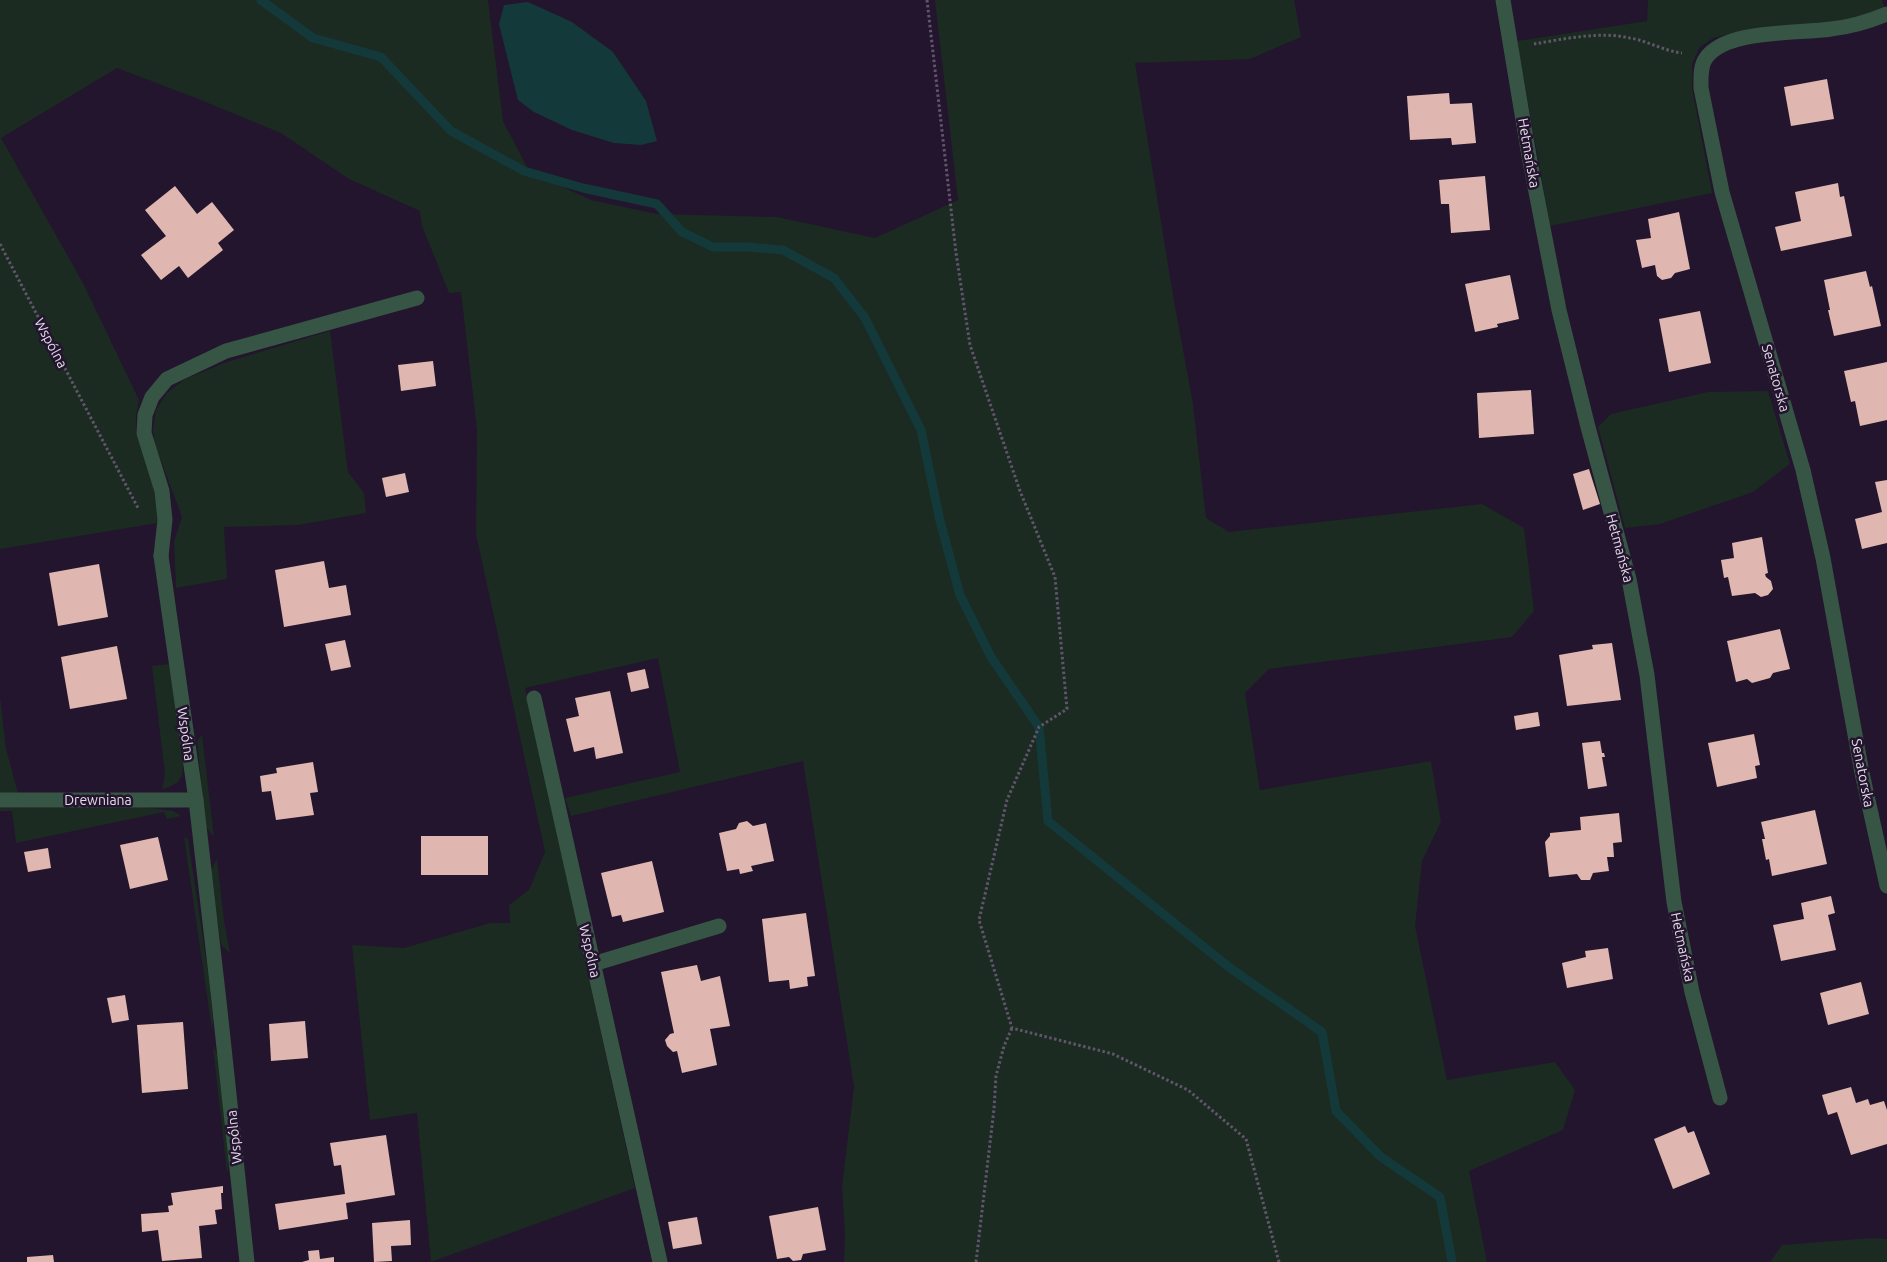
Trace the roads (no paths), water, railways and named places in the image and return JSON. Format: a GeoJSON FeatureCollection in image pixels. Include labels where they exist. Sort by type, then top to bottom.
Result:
{"type":"FeatureCollection","features":[{"type":"Feature","properties":{"kind":"street","name":"Hetmańska"},"geometry":{"type":"LineString","coordinates":[[1503,0],[1529,156],[1559,310],[1588,428],[1629,579],[1647,676],[1674,902],[1692,992],[1720,1098]]}},
{"type":"Feature","properties":{"kind":"street","name":"Senatorska"},"geometry":{"type":"LineString","coordinates":[[1887,14],[1861,24],[1829,30],[1736,39],[1719,46],[1705,58],[1701,71],[1701,88],[1722,192],[1803,470],[1823,558],[1862,773],[1887,886]]}},
{"type":"Feature","properties":{"kind":"street","name":"Wspólna"},"geometry":{"type":"LineString","coordinates":[[247,1262],[220,1001],[196,800],[161,556],[165,520],[162,491],[144,433],[145,415],[152,397],[167,379],[226,351],[417,298]]}},
{"type":"Feature","properties":{"kind":"street","name":"Wspólna"},"geometry":{"type":"LineString","coordinates":[[534,698],[660,1262]]}},
{"type":"Feature","properties":{"kind":"street","name":"Drewniana"},"geometry":{"type":"LineString","coordinates":[[0,800],[196,800]]}},
{"type":"Feature","properties":{"kind":"street"},"geometry":{"type":"LineString","coordinates":[[593,964],[719,926]]}},
{"type":"Feature","properties":{"kind":"waterway"},"geometry":{"type":"LineString","coordinates":[[261,0],[313,38],[381,57],[451,131],[524,171],[583,188],[657,204],[682,232],[713,247],[783,250],[834,278],[865,318],[921,430],[940,521],[960,595],[991,657],[1039,727],[1048,821],[1230,968],[1322,1032],[1336,1111],[1381,1157],[1440,1197],[1452,1262]]}}]}
